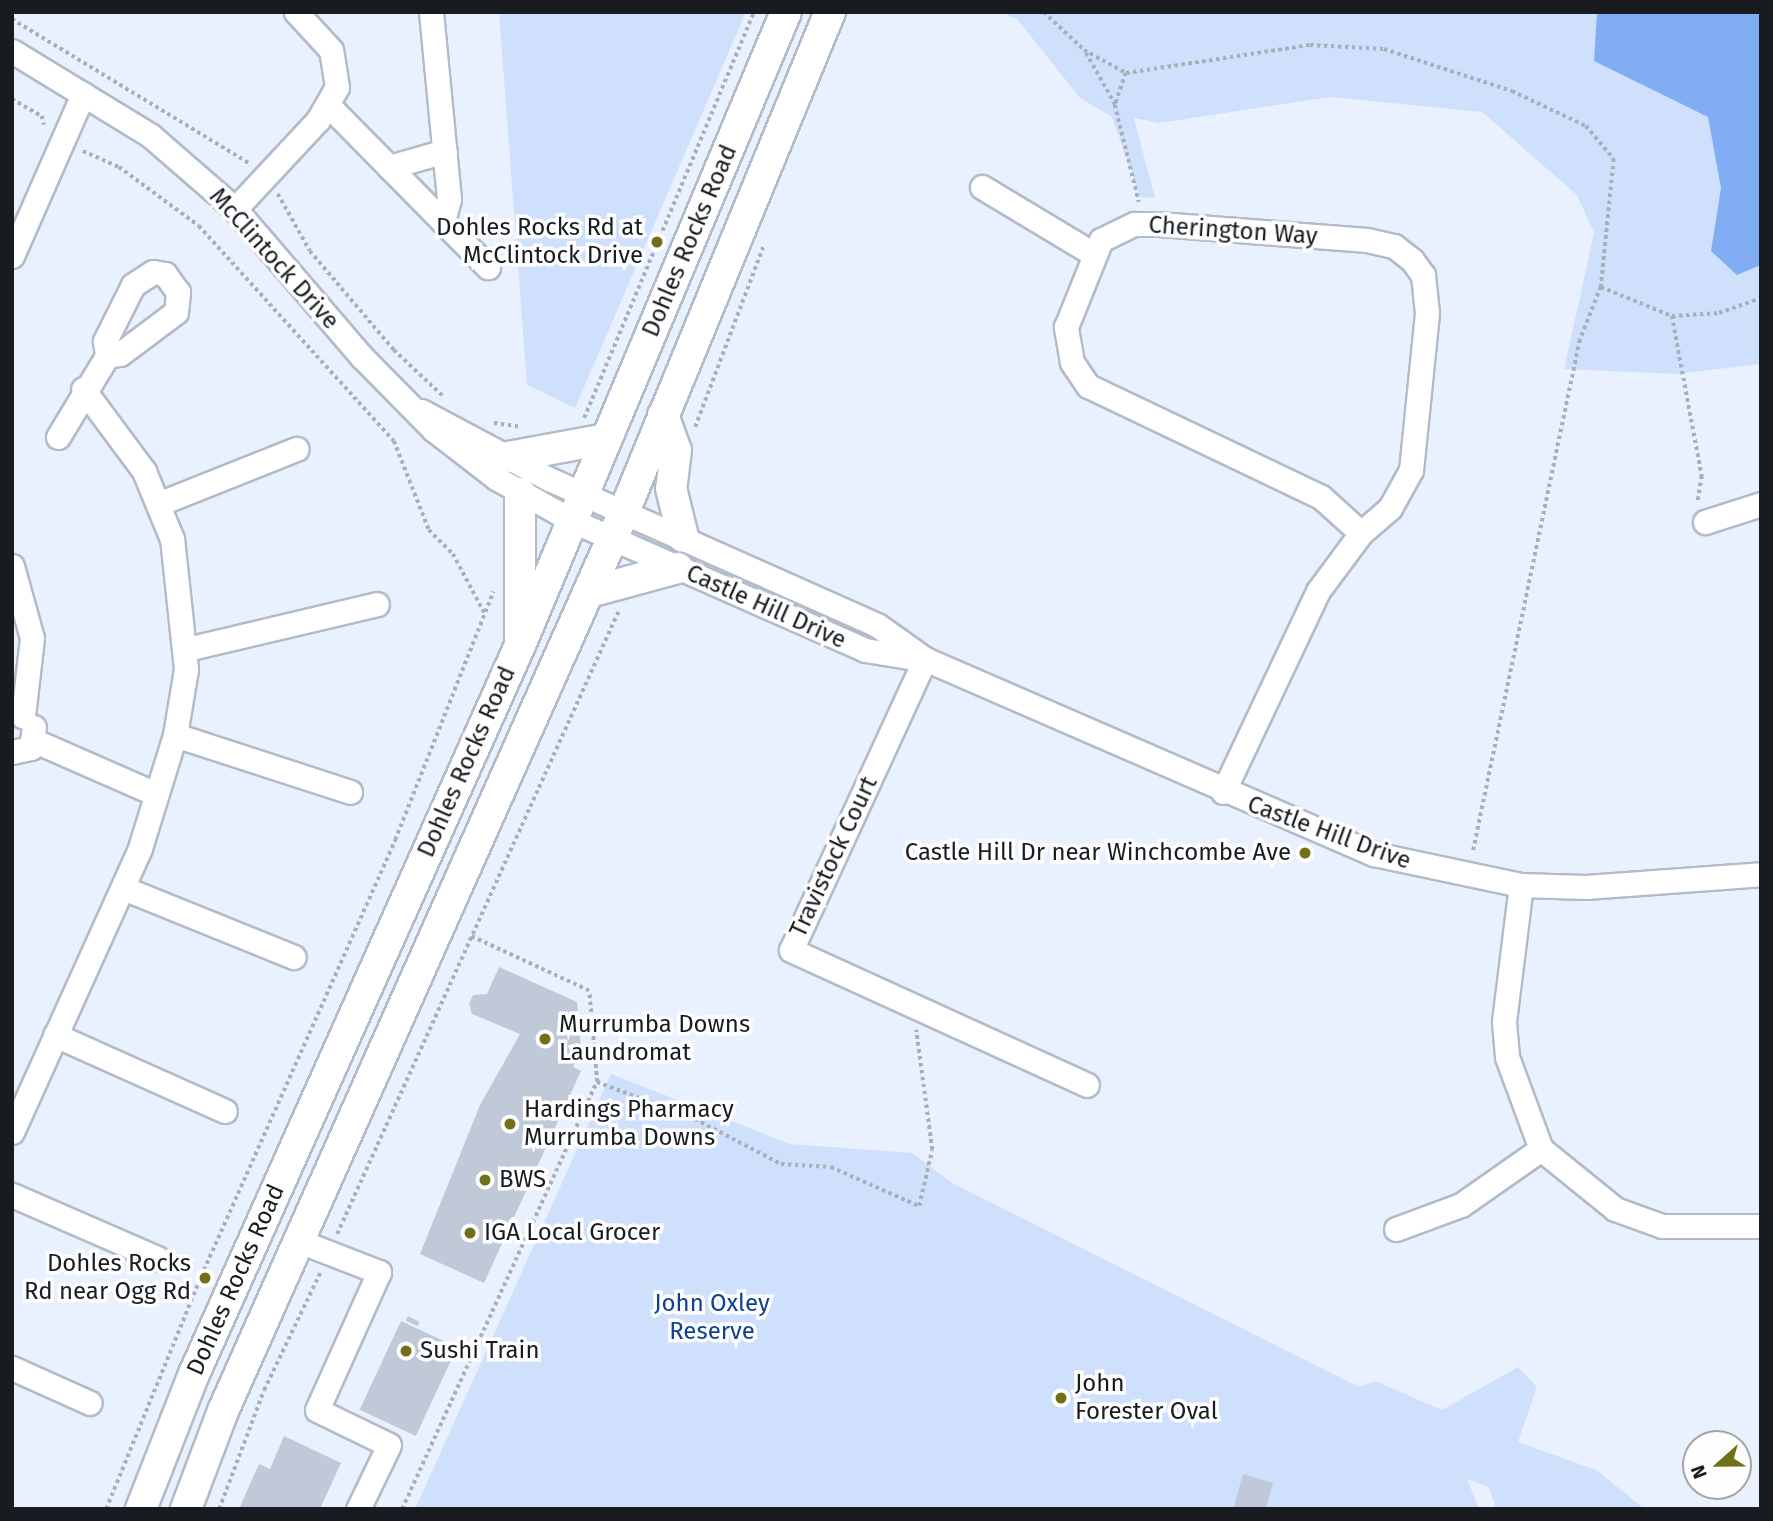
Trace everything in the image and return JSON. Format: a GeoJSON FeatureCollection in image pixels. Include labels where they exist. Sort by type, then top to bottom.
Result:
{"type":"FeatureCollection","features":[{"type":"Feature","properties":{"kind":"main road","name":"Dohles Rocks Road"},"geometry":{"type":"LineString","coordinates":[[141,1509],[199,1362],[573,521],[786,12]]}},
{"type":"Feature","properties":{"kind":"main road","name":"Dohles Rocks Road"},"geometry":{"type":"LineString","coordinates":[[186,1509],[299,1241],[624,512],[830,12]]}},
{"type":"Feature","properties":{"kind":"main road"},"geometry":{"type":"LineString","coordinates":[[663,415],[676,450],[672,501],[683,537]]}},
{"type":"Feature","properties":{"kind":"main road"},"geometry":{"type":"LineString","coordinates":[[508,457],[606,439]]}},
{"type":"Feature","properties":{"kind":"main road"},"geometry":{"type":"LineString","coordinates":[[520,493],[520,643]]}},
{"type":"Feature","properties":{"kind":"main road"},"geometry":{"type":"LineString","coordinates":[[589,592],[678,568]]}},
{"type":"Feature","properties":{"kind":"street"},"geometry":{"type":"LineString","coordinates":[[235,209],[328,105],[338,68],[331,50],[296,12]]}},
{"type":"Feature","properties":{"kind":"street"},"geometry":{"type":"LineString","coordinates":[[430,12],[449,209],[443,221]]}},
{"type":"Feature","properties":{"kind":"street","name":"McClintock Drive"},"geometry":{"type":"LineString","coordinates":[[12,51],[151,136],[235,209],[362,357],[421,411],[434,430],[520,493],[612,539]]}},
{"type":"Feature","properties":{"kind":"street"},"geometry":{"type":"LineString","coordinates":[[12,256],[83,94]]}},
{"type":"Feature","properties":{"kind":"street"},"geometry":{"type":"LineString","coordinates":[[328,105],[488,267]]}},
{"type":"Feature","properties":{"kind":"street"},"geometry":{"type":"LineString","coordinates":[[389,167],[444,151]]}},
{"type":"Feature","properties":{"kind":"street"},"geometry":{"type":"LineString","coordinates":[[982,187],[1092,253]]}},
{"type":"Feature","properties":{"kind":"street","name":"Cherington Way"},"geometry":{"type":"LineString","coordinates":[[1223,792],[1318,591],[1361,533],[1391,508],[1411,470],[1427,313],[1423,275],[1394,246],[1367,240],[1134,224],[1114,231],[1092,253],[1066,327],[1072,362],[1088,386],[1321,497],[1361,533]]}},
{"type":"Feature","properties":{"kind":"street"},"geometry":{"type":"LineString","coordinates":[[58,437],[83,389],[107,356]]}},
{"type":"Feature","properties":{"kind":"street"},"geometry":{"type":"LineString","coordinates":[[12,1132],[123,888],[175,735],[187,649],[179,572],[158,504],[127,441],[83,389]]}},
{"type":"Feature","properties":{"kind":"street","name":"McClintock Drive"},"geometry":{"type":"LineString","coordinates":[[421,411],[508,457],[624,512]]}},
{"type":"Feature","properties":{"kind":"street"},"geometry":{"type":"LineString","coordinates":[[158,504],[296,449]]}},
{"type":"Feature","properties":{"kind":"street"},"geometry":{"type":"LineString","coordinates":[[1705,522],[1761,504]]}},
{"type":"Feature","properties":{"kind":"street","name":"Castle Hill Drive"},"geometry":{"type":"LineString","coordinates":[[624,512],[877,625],[925,659],[1223,792],[1374,854],[1468,877],[1521,885],[1586,887],[1761,874]]}},
{"type":"Feature","properties":{"kind":"street","name":"Castle Hill Drive"},"geometry":{"type":"LineString","coordinates":[[612,539],[865,650],[925,659]]}},
{"type":"Feature","properties":{"kind":"street"},"geometry":{"type":"LineString","coordinates":[[12,566],[32,638],[18,716],[34,726],[35,741]]}},
{"type":"Feature","properties":{"kind":"street"},"geometry":{"type":"LineString","coordinates":[[187,649],[377,604]]}},
{"type":"Feature","properties":{"kind":"street","name":"Travistock Court"},"geometry":{"type":"LineString","coordinates":[[925,659],[791,950],[1087,1085]]}},
{"type":"Feature","properties":{"kind":"street"},"geometry":{"type":"LineString","coordinates":[[175,735],[350,792]]}},
{"type":"Feature","properties":{"kind":"street"},"geometry":{"type":"LineString","coordinates":[[12,752],[35,741],[156,794]]}},
{"type":"Feature","properties":{"kind":"street"},"geometry":{"type":"LineString","coordinates":[[1521,885],[1506,1046],[1516,1095],[1541,1149],[1615,1209],[1662,1226],[1761,1226]]}},
{"type":"Feature","properties":{"kind":"street"},"geometry":{"type":"LineString","coordinates":[[123,888],[295,957]]}},
{"type":"Feature","properties":{"kind":"street"},"geometry":{"type":"LineString","coordinates":[[55,1035],[225,1111]]}},
{"type":"Feature","properties":{"kind":"street"},"geometry":{"type":"LineString","coordinates":[[1396,1229],[1461,1205],[1541,1149]]}},
{"type":"Feature","properties":{"kind":"street"},"geometry":{"type":"LineString","coordinates":[[12,1195],[157,1258]]}},
{"type":"Feature","properties":{"kind":"street"},"geometry":{"type":"LineString","coordinates":[[299,1241],[380,1272],[317,1410],[389,1445],[358,1509]]}},
{"type":"Feature","properties":{"kind":"street"},"geometry":{"type":"LineString","coordinates":[[12,1368],[90,1403]]}},
{"type":"Feature","properties":{"kind":"path"},"geometry":{"type":"LineString","coordinates":[[580,423],[754,12]]}},
{"type":"Feature","properties":{"kind":"path"},"geometry":{"type":"LineString","coordinates":[[1044,12],[1084,50],[1125,72],[1310,45],[1384,49],[1512,91],[1586,126],[1614,159],[1601,287],[1580,340],[1468,877]]}},
{"type":"Feature","properties":{"kind":"path"},"geometry":{"type":"LineString","coordinates":[[12,19],[67,48],[219,150],[247,161],[279,195],[290,223],[361,312],[450,402]]}},
{"type":"Feature","properties":{"kind":"path"},"geometry":{"type":"LineString","coordinates":[[1084,50],[1115,105],[1141,194],[1134,224]]}},
{"type":"Feature","properties":{"kind":"path"},"geometry":{"type":"LineString","coordinates":[[1115,105],[1125,72]]}},
{"type":"Feature","properties":{"kind":"path"},"geometry":{"type":"LineString","coordinates":[[12,99],[42,116],[47,136],[119,167],[199,226],[402,453],[429,530],[453,554],[485,614]]}},
{"type":"Feature","properties":{"kind":"path"},"geometry":{"type":"LineString","coordinates":[[692,441],[766,240]]}},
{"type":"Feature","properties":{"kind":"path"},"geometry":{"type":"LineString","coordinates":[[1601,287],[1672,316],[1719,313],[1761,298]]}},
{"type":"Feature","properties":{"kind":"path"},"geometry":{"type":"LineString","coordinates":[[1672,316],[1705,522]]}},
{"type":"Feature","properties":{"kind":"path"},"geometry":{"type":"LineString","coordinates":[[491,422],[537,428]]}},
{"type":"Feature","properties":{"kind":"path"},"geometry":{"type":"LineString","coordinates":[[106,1509],[198,1283],[395,840],[485,614],[496,579]]}},
{"type":"Feature","properties":{"kind":"path"},"geometry":{"type":"LineString","coordinates":[[219,1509],[264,1390],[330,1251],[470,936],[626,603]]}},
{"type":"Feature","properties":{"kind":"path"},"geometry":{"type":"LineString","coordinates":[[402,1509],[597,1082],[589,991],[470,936]]}},
{"type":"Feature","properties":{"kind":"path"},"geometry":{"type":"LineString","coordinates":[[597,1082],[695,1119],[781,1164],[831,1167],[919,1206],[932,1150],[913,1004]]}},
{"type":"Feature","properties":{"kind":"green space"},"geometry":{"type":"Polygon","coordinates":[[[499,12],[746,12],[575,408],[527,385],[499,12]]]}},
{"type":"Feature","properties":{"kind":"green space"},"geometry":{"type":"Polygon","coordinates":[[[1001,12],[1761,12],[1761,364],[1677,374],[1564,369],[1594,233],[1577,195],[1482,112],[1330,97],[1159,123],[1134,118],[1155,198],[1140,197],[1112,117],[1080,98],[1017,19],[1001,12]]]}},
{"type":"Feature","properties":{"kind":"green space","name":"John Oxley Reserve"},"geometry":{"type":"Polygon","coordinates":[[[611,1074],[790,1144],[912,1153],[954,1184],[1359,1387],[1375,1381],[1442,1410],[1518,1367],[1537,1387],[1518,1442],[1596,1470],[1645,1509],[1496,1509],[1489,1487],[1467,1479],[1479,1509],[415,1509],[611,1074]]]}},
{"type":"Feature","properties":{"kind":"water"},"geometry":{"type":"Polygon","coordinates":[[[1597,12],[1761,12],[1761,265],[1737,275],[1711,251],[1721,188],[1708,117],[1594,61],[1597,12]]]}},
{"type":"Feature","properties":{"kind":"building"},"geometry":{"type":"Polygon","coordinates":[[[499,967],[577,1002],[581,1049],[573,1067],[581,1071],[484,1283],[420,1254],[480,1105],[520,1034],[472,1014],[469,1004],[473,995],[487,994],[499,967]]]}},
{"type":"Feature","properties":{"kind":"building"},"geometry":{"type":"Polygon","coordinates":[[[408,1316],[420,1322],[417,1326],[406,1320],[408,1316]]]}},
{"type":"Feature","properties":{"kind":"building"},"geometry":{"type":"Polygon","coordinates":[[[401,1321],[457,1347],[416,1436],[360,1410],[401,1321]]]}},
{"type":"Feature","properties":{"kind":"building"},"geometry":{"type":"Polygon","coordinates":[[[284,1436],[341,1463],[320,1509],[239,1509],[259,1464],[270,1469],[284,1436]]]}},
{"type":"Feature","properties":{"kind":"building"},"geometry":{"type":"Polygon","coordinates":[[[1243,1474],[1273,1483],[1266,1509],[1233,1509],[1243,1474]]]}},
{"type":"Feature","properties":{"kind":"place","name":"Dohles Rocks Rd at McClintock Drive"},"geometry":{"type":"Point","coordinates":[657,242]}},
{"type":"Feature","properties":{"kind":"place","name":"Castle Hill Dr near Winchcombe Ave"},"geometry":{"type":"Point","coordinates":[1305,853]}},
{"type":"Feature","properties":{"kind":"place","name":"Murrumba Downs Laundromat"},"geometry":{"type":"Point","coordinates":[545,1039]}},
{"type":"Feature","properties":{"kind":"place","name":"Hardings Pharmacy Murrumba Downs"},"geometry":{"type":"Point","coordinates":[510,1124]}},
{"type":"Feature","properties":{"kind":"place","name":"BWS"},"geometry":{"type":"Point","coordinates":[485,1180]}},
{"type":"Feature","properties":{"kind":"place","name":"IGA Local Grocer"},"geometry":{"type":"Point","coordinates":[470,1233]}},
{"type":"Feature","properties":{"kind":"place","name":"Dohles Rocks Rd near Ogg Rd"},"geometry":{"type":"Point","coordinates":[205,1278]}},
{"type":"Feature","properties":{"kind":"place","name":"Sushi Train"},"geometry":{"type":"Point","coordinates":[406,1351]}},
{"type":"Feature","properties":{"kind":"place","name":"John Forester Oval"},"geometry":{"type":"Point","coordinates":[1061,1398]}}]}
